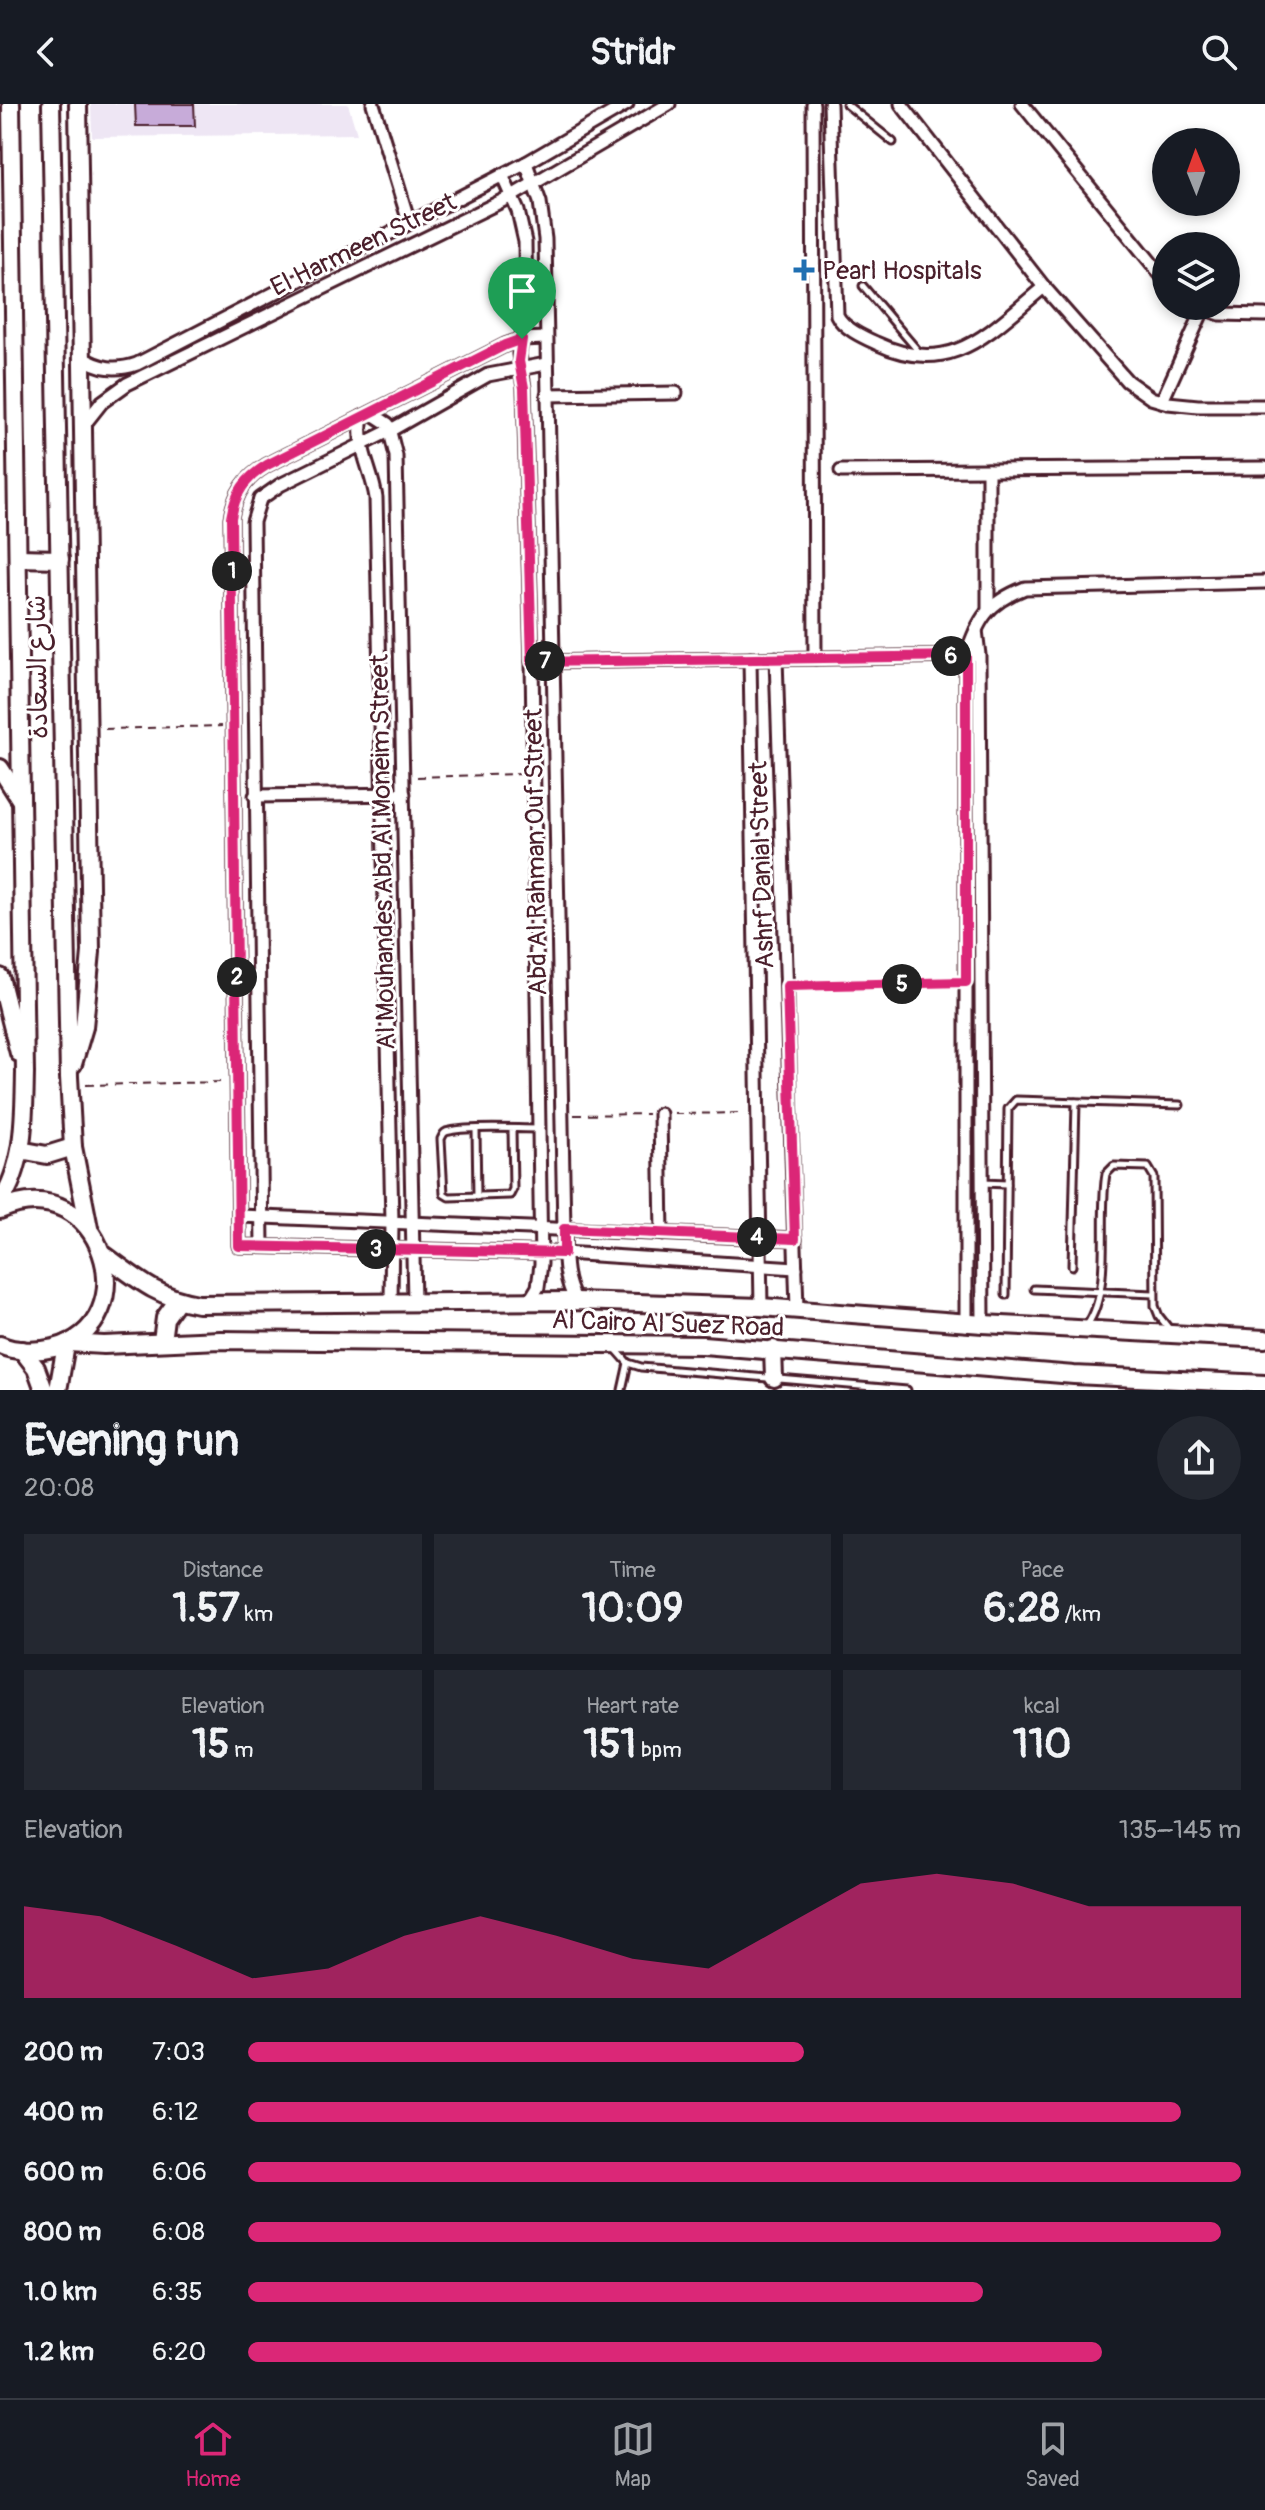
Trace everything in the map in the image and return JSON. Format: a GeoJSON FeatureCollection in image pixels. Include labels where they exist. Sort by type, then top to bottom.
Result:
{"type":"FeatureCollection","features":[{"type":"Feature","properties":{"kind":"street","name":"شارع السعادة"},"geometry":{"type":"LineString","coordinates":[[0,1202],[12,1181],[20,1150],[25,1073],[18,558],[6,207],[11,104]]}},
{"type":"Feature","properties":{"kind":"street","name":"شارع السعادة"},"geometry":{"type":"LineString","coordinates":[[51,104],[69,1081],[73,1147],[89,1228]]}},
{"type":"Feature","properties":{"kind":"street"},"geometry":{"type":"LineString","coordinates":[[69,1081],[84,1027],[91,977],[78,104]]}},
{"type":"Feature","properties":{"kind":"street"},"geometry":{"type":"LineString","coordinates":[[373,104],[409,222]]}},
{"type":"Feature","properties":{"kind":"street","name":"El Harmeen Street"},"geometry":{"type":"LineString","coordinates":[[81,357],[102,367],[126,368],[137,364],[526,163],[627,104]]}},
{"type":"Feature","properties":{"kind":"street","name":"El Harmeen Street"},"geometry":{"type":"LineString","coordinates":[[82,427],[102,402],[127,384],[512,196],[669,104]]}},
{"type":"Feature","properties":{"kind":"street"},"geometry":{"type":"LineString","coordinates":[[813,104],[816,251],[815,658]]}},
{"type":"Feature","properties":{"kind":"street"},"geometry":{"type":"LineString","coordinates":[[830,104],[837,315],[840,321],[886,348],[923,356],[942,355],[977,342],[1044,287]]}},
{"type":"Feature","properties":{"kind":"street"},"geometry":{"type":"LineString","coordinates":[[901,104],[1044,287],[1127,381],[1162,401],[1198,406],[1265,406]]}},
{"type":"Feature","properties":{"kind":"street"},"geometry":{"type":"LineString","coordinates":[[1022,104],[1152,264]]}},
{"type":"Feature","properties":{"kind":"street","name":"Abd Al Rahman Ouf Street"},"geometry":{"type":"LineString","coordinates":[[526,163],[534,184],[545,239],[564,1253],[569,1288],[576,1301]]}},
{"type":"Feature","properties":{"kind":"street","name":"Abd Al Rahman Ouf Street"},"geometry":{"type":"LineString","coordinates":[[502,175],[522,226],[526,257],[519,354],[524,388],[532,662],[541,1253],[538,1287],[530,1300]]}},
{"type":"Feature","properties":{"kind":"street"},"geometry":{"type":"LineString","coordinates":[[53,221],[79,192]]}},
{"type":"Feature","properties":{"kind":"street"},"geometry":{"type":"LineString","coordinates":[[815,225],[834,225]]}},
{"type":"Feature","properties":{"kind":"street"},"geometry":{"type":"LineString","coordinates":[[816,251],[835,251]]}},
{"type":"Feature","properties":{"kind":"street"},"geometry":{"type":"LineString","coordinates":[[1240,314],[1265,315]]}},
{"type":"Feature","properties":{"kind":"street"},"geometry":{"type":"LineString","coordinates":[[1162,401],[1195,320]]}},
{"type":"Feature","properties":{"kind":"street"},"geometry":{"type":"LineString","coordinates":[[546,338],[522,339],[505,345],[253,474],[241,486],[233,502],[239,1246],[564,1253],[796,1268]]}},
{"type":"Feature","properties":{"kind":"street"},"geometry":{"type":"LineString","coordinates":[[262,1246],[253,522],[260,499],[269,490],[391,430],[488,375],[546,364]]}},
{"type":"Feature","properties":{"kind":"street"},"geometry":{"type":"LineString","coordinates":[[547,395],[676,393]]}},
{"type":"Feature","properties":{"kind":"street"},"geometry":{"type":"LineString","coordinates":[[367,415],[383,419],[391,430]]}},
{"type":"Feature","properties":{"kind":"street","name":"Al Mouhandes Abd Al Moneim Street"},"geometry":{"type":"LineString","coordinates":[[367,415],[361,444],[376,498],[392,1222],[391,1302]]}},
{"type":"Feature","properties":{"kind":"street","name":"Al Mouhandes Abd Al Moneim Street"},"geometry":{"type":"LineString","coordinates":[[391,430],[396,456],[414,1302]]}},
{"type":"Feature","properties":{"kind":"street"},"geometry":{"type":"LineString","coordinates":[[841,471],[1265,468]]}},
{"type":"Feature","properties":{"kind":"street"},"geometry":{"type":"LineString","coordinates":[[988,470],[988,609]]}},
{"type":"Feature","properties":{"kind":"street"},"geometry":{"type":"LineString","coordinates":[[231,518],[253,522]]}},
{"type":"Feature","properties":{"kind":"street"},"geometry":{"type":"LineString","coordinates":[[18,558],[60,559]]}},
{"type":"Feature","properties":{"kind":"street"},"geometry":{"type":"LineString","coordinates":[[975,1323],[966,982],[966,656],[976,626],[988,609],[1005,596],[1025,588],[1265,582]]}},
{"type":"Feature","properties":{"kind":"street"},"geometry":{"type":"LineString","coordinates":[[975,1323],[982,1183],[979,655],[976,626]]}},
{"type":"Feature","properties":{"kind":"street"},"geometry":{"type":"LineString","coordinates":[[532,662],[979,655]]}},
{"type":"Feature","properties":{"kind":"street","name":"Ashrf Danial Street"},"geometry":{"type":"LineString","coordinates":[[776,658],[797,1309]]}},
{"type":"Feature","properties":{"kind":"street","name":"Ashrf Danial Street"},"geometry":{"type":"LineString","coordinates":[[750,659],[761,1307]]}},
{"type":"Feature","properties":{"kind":"street"},"geometry":{"type":"LineString","coordinates":[[62,713],[86,670]]}},
{"type":"Feature","properties":{"kind":"street"},"geometry":{"type":"LineString","coordinates":[[0,768],[21,801]]}},
{"type":"Feature","properties":{"kind":"street"},"geometry":{"type":"LineString","coordinates":[[255,796],[404,794]]}},
{"type":"Feature","properties":{"kind":"street"},"geometry":{"type":"LineString","coordinates":[[0,977],[25,1073]]}},
{"type":"Feature","properties":{"kind":"street"},"geometry":{"type":"LineString","coordinates":[[660,1114],[662,1234]]}},
{"type":"Feature","properties":{"kind":"street"},"geometry":{"type":"LineString","coordinates":[[20,1150],[47,1155],[73,1147]]}},
{"type":"Feature","properties":{"kind":"street"},"geometry":{"type":"LineString","coordinates":[[0,1210],[32,1202],[53,1205],[73,1214],[89,1228],[103,1254],[107,1271],[102,1305],[94,1320],[67,1344],[58,1390]]}},
{"type":"Feature","properties":{"kind":"street"},"geometry":{"type":"LineString","coordinates":[[239,1216],[795,1239]]}},
{"type":"Feature","properties":{"kind":"street","name":"Al Cairo Al Suez Road"},"geometry":{"type":"LineString","coordinates":[[103,1254],[141,1284],[178,1300],[218,1305],[530,1300],[761,1307],[975,1323],[1265,1339]]}},
{"type":"Feature","properties":{"kind":"street"},"geometry":{"type":"LineString","coordinates":[[162,1341],[165,1318],[178,1300]]}},
{"type":"Feature","properties":{"kind":"street","name":"Al Cairo Al Suez Road"},"geometry":{"type":"LineString","coordinates":[[2,1347],[46,1350],[67,1344],[162,1341],[612,1343],[773,1349],[1073,1382],[1265,1384]]}},
{"type":"Feature","properties":{"kind":"street"},"geometry":{"type":"LineString","coordinates":[[773,1349],[773,1384]]}},
{"type":"Feature","properties":{"kind":"street"},"geometry":{"type":"LineString","coordinates":[[22,1350],[36,1368],[44,1390]]}},
{"type":"Feature","properties":{"kind":"lane"},"geometry":{"type":"LineString","coordinates":[[846,104],[893,142]]}},
{"type":"Feature","properties":{"kind":"lane"},"geometry":{"type":"LineString","coordinates":[[863,286],[923,356]]}},
{"type":"Feature","properties":{"kind":"lane"},"geometry":{"type":"LineString","coordinates":[[1006,1295],[1009,1106],[1016,1100],[1180,1105]]}},
{"type":"Feature","properties":{"kind":"lane"},"geometry":{"type":"LineString","coordinates":[[1072,1266],[1076,1102]]}},
{"type":"Feature","properties":{"kind":"lane"},"geometry":{"type":"LineString","coordinates":[[512,1129],[513,1189],[510,1195],[449,1197],[444,1194],[441,1139],[448,1131],[512,1129],[539,1129]]}},
{"type":"Feature","properties":{"kind":"lane"},"geometry":{"type":"LineString","coordinates":[[476,1130],[477,1197]]}},
{"type":"Feature","properties":{"kind":"lane"},"geometry":{"type":"LineString","coordinates":[[1083,1329],[1095,1312],[1100,1292],[1106,1174],[1114,1166],[1148,1167],[1154,1177],[1154,1294],[1159,1316],[1174,1333]]}},
{"type":"Feature","properties":{"kind":"lane"},"geometry":{"type":"LineString","coordinates":[[982,1183],[1007,1184]]}},
{"type":"Feature","properties":{"kind":"lane"},"geometry":{"type":"LineString","coordinates":[[1034,1289],[1154,1294]]}},
{"type":"Feature","properties":{"kind":"lane"},"geometry":{"type":"LineString","coordinates":[[612,1343],[628,1363],[655,1368],[773,1384],[907,1390]]}},
{"type":"Feature","properties":{"kind":"lane"},"geometry":{"type":"LineString","coordinates":[[622,1390],[628,1363]]}},
{"type":"Feature","properties":{"kind":"path"},"geometry":{"type":"LineString","coordinates":[[87,730],[235,725]]}},
{"type":"Feature","properties":{"kind":"path"},"geometry":{"type":"LineString","coordinates":[[403,777],[534,774]]}},
{"type":"Feature","properties":{"kind":"path"},"geometry":{"type":"LineString","coordinates":[[787,986],[966,982]]}},
{"type":"Feature","properties":{"kind":"path"},"geometry":{"type":"LineString","coordinates":[[69,1081],[237,1081]]}},
{"type":"Feature","properties":{"kind":"shaded area"},"geometry":{"type":"Polygon","coordinates":[[[91,104],[348,104],[357,134],[92,137],[91,104]]]}},
{"type":"Feature","properties":{"kind":"building"},"geometry":{"type":"Polygon","coordinates":[[[135,104],[194,104],[195,126],[136,126],[135,104]]]}},
{"type":"Feature","properties":{"kind":"place","name":"Pearl Hospitals"},"geometry":{"type":"Point","coordinates":[804,270]}},
{"type":"Feature","properties":{"kind":"route"},"geometry":{"type":"LineString","coordinates":[[522,339],[519,361],[524,388],[532,662],[966,656],[966,982],[787,986],[795,1239],[564,1229],[564,1253],[239,1246],[233,502],[241,486],[267,465],[522,339]]}}]}
